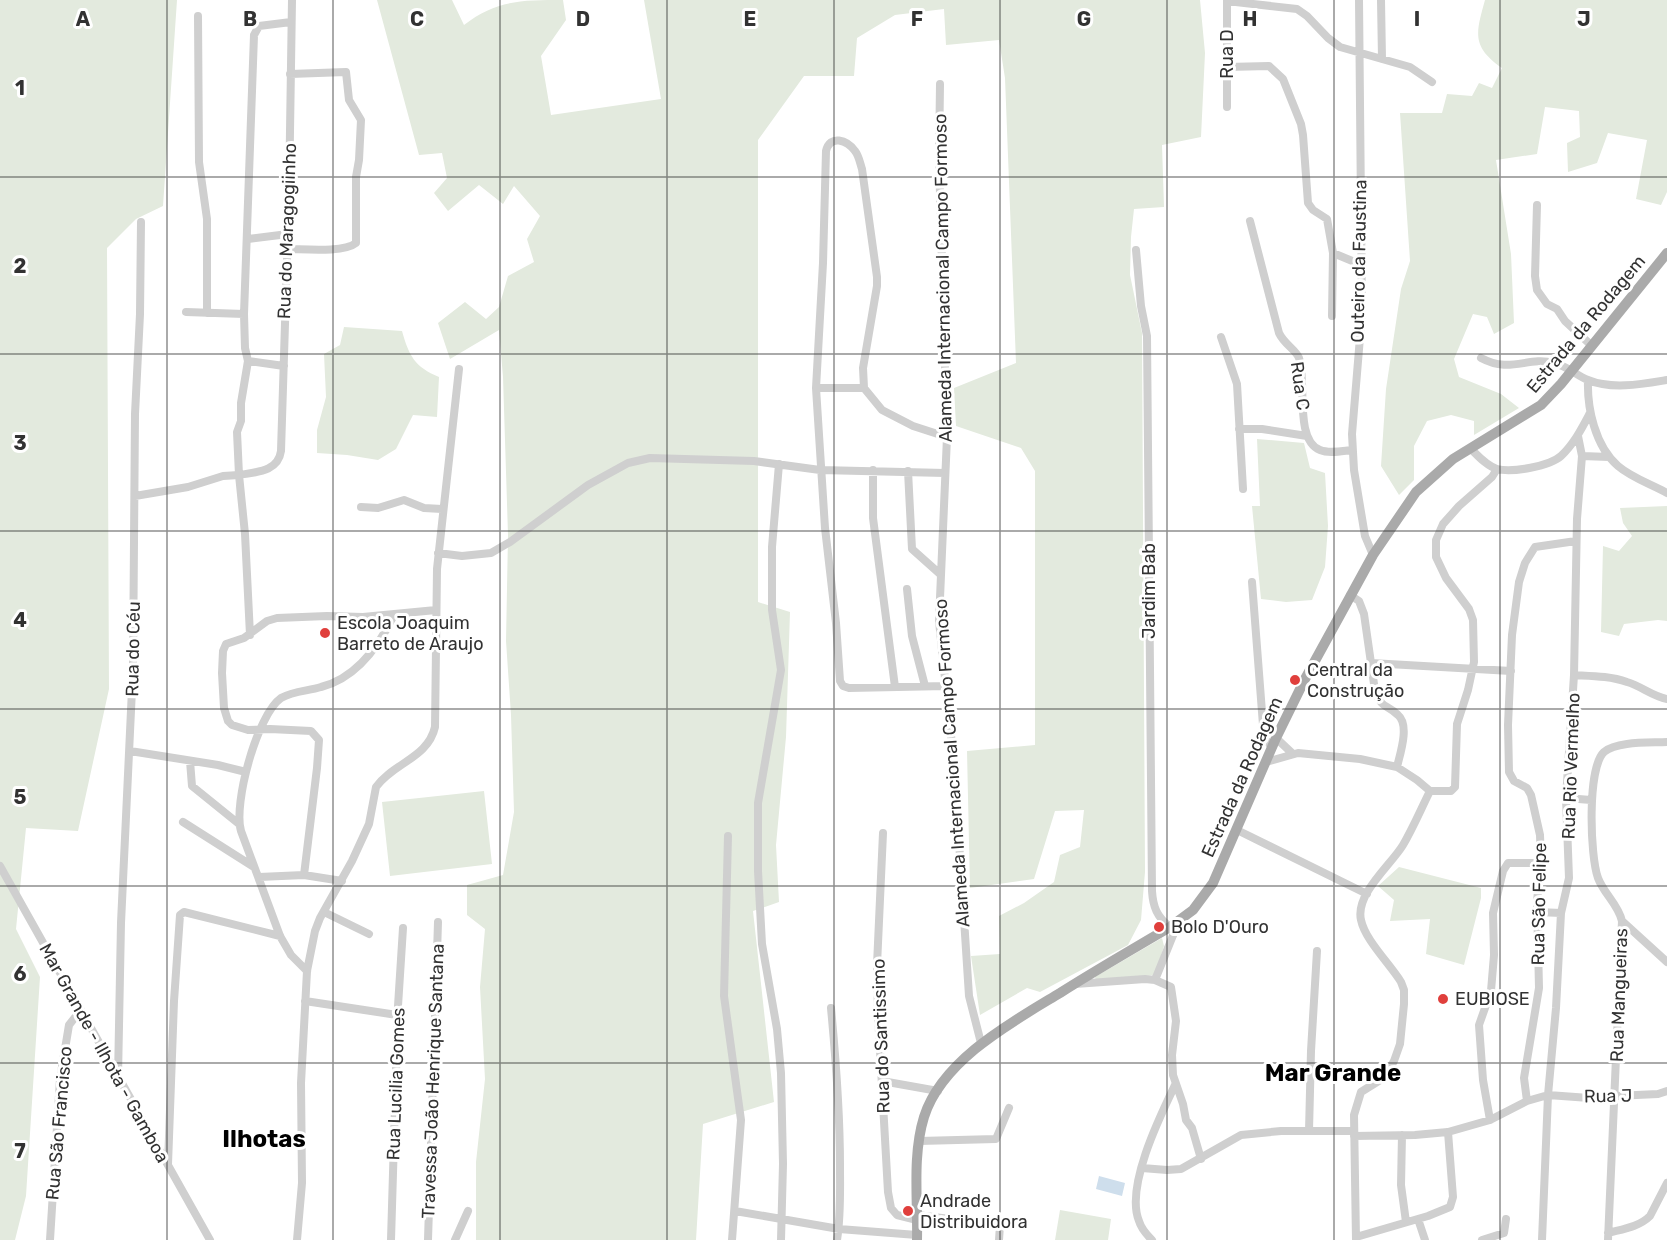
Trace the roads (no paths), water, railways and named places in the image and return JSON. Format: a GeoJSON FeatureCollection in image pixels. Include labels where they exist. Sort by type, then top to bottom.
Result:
{"type":"FeatureCollection","features":[{"type":"Feature","properties":{"kind":"main road","name":"Estrada da Rodagem"},"geometry":{"type":"LineString","coordinates":[[917,1237],[919,1141],[925,1115],[938,1091],[966,1057],[981,1043],[1174,925],[1193,910],[1213,883],[1274,743],[1305,679],[1373,555],[1416,492],[1453,459],[1534,411],[1572,370],[1667,253]]}},
{"type":"Feature","properties":{"kind":"street","name":"Rua do Maragogiinho"},"geometry":{"type":"LineString","coordinates":[[238,475],[268,468],[279,461],[282,446],[292,0]]}},
{"type":"Feature","properties":{"kind":"street"},"geometry":{"type":"LineString","coordinates":[[1227,0],[1297,4],[1334,44],[1410,67],[1432,82]]}},
{"type":"Feature","properties":{"kind":"street","name":"Rua D"},"geometry":{"type":"LineString","coordinates":[[1227,0],[1227,107]]}},
{"type":"Feature","properties":{"kind":"street","name":"Outeiro da Faustina"},"geometry":{"type":"LineString","coordinates":[[1359,0],[1362,313],[1353,401],[1352,450],[1365,536],[1373,555]]}},
{"type":"Feature","properties":{"kind":"street"},"geometry":{"type":"LineString","coordinates":[[1381,0],[1382,59]]}},
{"type":"Feature","properties":{"kind":"street"},"geometry":{"type":"LineString","coordinates":[[198,16],[199,162],[207,219],[207,313]]}},
{"type":"Feature","properties":{"kind":"street"},"geometry":{"type":"LineString","coordinates":[[250,635],[237,432],[241,421],[241,403],[248,361],[245,348],[244,314],[254,35],[259,26],[263,24],[291,22]]}},
{"type":"Feature","properties":{"kind":"street"},"geometry":{"type":"LineString","coordinates":[[1227,67],[1269,66],[1283,79],[1303,135],[1308,203],[1326,219],[1333,253],[1332,316]]}},
{"type":"Feature","properties":{"kind":"street"},"geometry":{"type":"LineString","coordinates":[[287,249],[334,249],[352,246],[356,243],[356,177],[362,132],[361,120],[349,100],[346,72],[290,74]]}},
{"type":"Feature","properties":{"kind":"street","name":"Alameda Internacional Campo Formoso"},"geometry":{"type":"LineString","coordinates":[[940,84],[939,159],[947,437],[939,621],[956,787],[969,996],[981,1043]]}},
{"type":"Feature","properties":{"kind":"street"},"geometry":{"type":"LineString","coordinates":[[946,686],[849,688],[843,686],[840,681],[820,470],[816,388],[826,151],[828,145],[833,141],[841,140],[856,152],[862,169],[877,265],[877,286],[863,368],[864,388],[882,411],[913,426],[947,437]]}},
{"type":"Feature","properties":{"kind":"street"},"geometry":{"type":"LineString","coordinates":[[1537,206],[1535,276],[1537,290],[1547,304],[1557,309],[1565,321],[1592,346]]}},
{"type":"Feature","properties":{"kind":"street","name":"Rua C"},"geometry":{"type":"LineString","coordinates":[[1250,221],[1279,333],[1285,344],[1299,358],[1306,436],[1315,447],[1322,451],[1352,450]]}},
{"type":"Feature","properties":{"kind":"street","name":"Rua do Céu"},"geometry":{"type":"LineString","coordinates":[[118,1077],[121,923],[130,751],[135,414],[140,314],[141,222]]}},
{"type":"Feature","properties":{"kind":"street"},"geometry":{"type":"LineString","coordinates":[[248,238],[288,234]]}},
{"type":"Feature","properties":{"kind":"street","name":"Jardim Bab"},"geometry":{"type":"LineString","coordinates":[[1136,250],[1141,306],[1147,336],[1152,891],[1156,913],[1174,925]]}},
{"type":"Feature","properties":{"kind":"street"},"geometry":{"type":"LineString","coordinates":[[1333,253],[1362,265]]}},
{"type":"Feature","properties":{"kind":"street"},"geometry":{"type":"LineString","coordinates":[[186,312],[244,314]]}},
{"type":"Feature","properties":{"kind":"street"},"geometry":{"type":"LineString","coordinates":[[1221,337],[1237,384],[1243,489]]}},
{"type":"Feature","properties":{"kind":"street"},"geometry":{"type":"LineString","coordinates":[[1481,358],[1498,365],[1554,363],[1588,380],[1615,385],[1667,380]]}},
{"type":"Feature","properties":{"kind":"street"},"geometry":{"type":"LineString","coordinates":[[248,361],[284,366]]}},
{"type":"Feature","properties":{"kind":"street"},"geometry":{"type":"LineString","coordinates":[[297,1240],[302,1176],[301,1083],[305,1001],[307,971],[315,931],[369,824],[376,787],[423,750],[433,737],[435,727],[435,610],[438,554],[459,369]]}},
{"type":"Feature","properties":{"kind":"street"},"geometry":{"type":"LineString","coordinates":[[1588,380],[1590,413],[1609,458],[1631,475],[1667,493]]}},
{"type":"Feature","properties":{"kind":"street"},"geometry":{"type":"LineString","coordinates":[[816,388],[864,388]]}},
{"type":"Feature","properties":{"kind":"street"},"geometry":{"type":"LineString","coordinates":[[1471,449],[1497,469],[1517,469],[1550,464],[1561,456],[1578,436],[1590,413]]}},
{"type":"Feature","properties":{"kind":"street"},"geometry":{"type":"LineString","coordinates":[[1239,429],[1262,429],[1306,436]]}},
{"type":"Feature","properties":{"kind":"street","name":"Rua Rio Vermelho"},"geometry":{"type":"LineString","coordinates":[[1542,1240],[1548,1095],[1561,913],[1569,878],[1566,798],[1574,675],[1576,541],[1582,456],[1578,436]]}},
{"type":"Feature","properties":{"kind":"street"},"geometry":{"type":"LineString","coordinates":[[1582,456],[1609,458]]}},
{"type":"Feature","properties":{"kind":"street"},"geometry":{"type":"LineString","coordinates":[[438,554],[462,556],[491,553],[510,542],[588,485],[613,470],[639,460],[663,457],[754,461],[820,470],[945,472]]}},
{"type":"Feature","properties":{"kind":"street"},"geometry":{"type":"LineString","coordinates":[[779,464],[772,547],[772,610],[781,670],[758,803],[758,871],[762,944],[777,1029],[781,1073],[783,1121],[781,1240]]}},
{"type":"Feature","properties":{"kind":"street"},"geometry":{"type":"LineString","coordinates":[[1266,762],[1293,754],[1312,753],[1340,756],[1397,767],[1430,791],[1451,792],[1455,787],[1457,724],[1466,700],[1473,668],[1473,620],[1469,609],[1446,578],[1436,557],[1436,540],[1443,524],[1459,506],[1492,477],[1497,469]]}},
{"type":"Feature","properties":{"kind":"street"},"geometry":{"type":"LineString","coordinates":[[873,470],[874,526],[895,687]]}},
{"type":"Feature","properties":{"kind":"street"},"geometry":{"type":"LineString","coordinates":[[908,471],[910,544],[914,552],[940,574]]}},
{"type":"Feature","properties":{"kind":"street"},"geometry":{"type":"LineString","coordinates":[[135,496],[189,487],[223,476],[238,475]]}},
{"type":"Feature","properties":{"kind":"street"},"geometry":{"type":"LineString","coordinates":[[361,507],[381,507],[404,500],[424,508],[442,509]]}},
{"type":"Feature","properties":{"kind":"street","name":"Rua São Felipe"},"geometry":{"type":"LineString","coordinates":[[1527,1101],[1524,1078],[1539,988],[1538,912],[1541,863],[1540,835],[1531,795],[1527,788],[1514,781],[1509,772],[1508,725],[1513,619],[1520,582],[1529,553],[1534,547],[1540,545],[1576,541]]}},
{"type":"Feature","properties":{"kind":"street"},"geometry":{"type":"LineString","coordinates":[[1252,582],[1264,738],[1293,754]]}},
{"type":"Feature","properties":{"kind":"street"},"geometry":{"type":"LineString","coordinates":[[907,588],[912,636],[925,686]]}},
{"type":"Feature","properties":{"kind":"street"},"geometry":{"type":"LineString","coordinates":[[1350,595],[1359,601],[1364,614],[1375,691],[1380,704],[1402,719],[1404,727],[1397,767]]}},
{"type":"Feature","properties":{"kind":"street"},"geometry":{"type":"LineString","coordinates":[[304,876],[319,740],[311,731],[248,730],[232,725],[225,717],[223,692],[223,651],[226,644],[250,635],[267,621],[277,618],[394,615],[435,610]]}},
{"type":"Feature","properties":{"kind":"street"},"geometry":{"type":"LineString","coordinates":[[307,971],[291,955],[280,936],[239,824],[246,772],[258,730],[281,698],[296,692],[334,684],[350,673],[376,647],[394,615]]}},
{"type":"Feature","properties":{"kind":"street"},"geometry":{"type":"LineString","coordinates":[[1371,663],[1511,671]]}},
{"type":"Feature","properties":{"kind":"street"},"geometry":{"type":"LineString","coordinates":[[1574,675],[1628,682],[1650,694],[1667,699]]}},
{"type":"Feature","properties":{"kind":"street","name":"Rua Mangueiras"},"geometry":{"type":"LineString","coordinates":[[1608,1237],[1622,921],[1617,906],[1601,885],[1596,872],[1591,800],[1596,768],[1603,753],[1613,747],[1624,745],[1667,742]]}},
{"type":"Feature","properties":{"kind":"street"},"geometry":{"type":"LineString","coordinates":[[130,751],[246,772]]}},
{"type":"Feature","properties":{"kind":"street"},"geometry":{"type":"LineString","coordinates":[[190,761],[192,786],[239,824]]}},
{"type":"Feature","properties":{"kind":"street"},"geometry":{"type":"LineString","coordinates":[[1430,791],[1403,845],[1367,894],[1360,912],[1362,924],[1401,982],[1404,990],[1404,1004],[1400,1044],[1394,1061],[1385,1077],[1362,1092],[1354,1114],[1356,1239],[1418,1219],[1452,1204],[1448,1132]]}},
{"type":"Feature","properties":{"kind":"street"},"geometry":{"type":"LineString","coordinates":[[1566,798],[1591,800]]}},
{"type":"Feature","properties":{"kind":"street"},"geometry":{"type":"LineString","coordinates":[[183,822],[254,867]]}},
{"type":"Feature","properties":{"kind":"street"},"geometry":{"type":"LineString","coordinates":[[1237,830],[1367,894]]}},
{"type":"Feature","properties":{"kind":"street","name":"Rua do Santissimo"},"geometry":{"type":"LineString","coordinates":[[883,833],[877,965],[888,1192],[891,1208],[900,1218],[917,1217],[1000,1225],[999,1240]]}},
{"type":"Feature","properties":{"kind":"street"},"geometry":{"type":"LineString","coordinates":[[728,836],[724,996],[741,1120],[732,1240]]}},
{"type":"Feature","properties":{"kind":"street"},"geometry":{"type":"LineString","coordinates":[[1490,1120],[1479,1029],[1492,984],[1494,907],[1503,871],[1508,863],[1541,863]]}},
{"type":"Feature","properties":{"kind":"street","name":"Mar Grande - Ilhota - Gamboa"},"geometry":{"type":"LineString","coordinates":[[0,866],[210,1240]]}},
{"type":"Feature","properties":{"kind":"street"},"geometry":{"type":"LineString","coordinates":[[259,877],[304,876],[342,881]]}},
{"type":"Feature","properties":{"kind":"street"},"geometry":{"type":"LineString","coordinates":[[168,1166],[179,919],[184,912],[280,936]]}},
{"type":"Feature","properties":{"kind":"street"},"geometry":{"type":"LineString","coordinates":[[324,912],[369,934]]}},
{"type":"Feature","properties":{"kind":"street"},"geometry":{"type":"LineString","coordinates":[[1538,912],[1561,913]]}},
{"type":"Feature","properties":{"kind":"street"},"geometry":{"type":"LineString","coordinates":[[1622,921],[1667,962]]}},
{"type":"Feature","properties":{"kind":"street","name":"Travessa João Henrique Santana"},"geometry":{"type":"LineString","coordinates":[[428,1240],[438,922]]}},
{"type":"Feature","properties":{"kind":"street"},"geometry":{"type":"LineString","coordinates":[[1155,980],[1174,925]]}},
{"type":"Feature","properties":{"kind":"street","name":"Rua Lucilia Gomes"},"geometry":{"type":"LineString","coordinates":[[391,1240],[403,928]]}},
{"type":"Feature","properties":{"kind":"street"},"geometry":{"type":"LineString","coordinates":[[1309,1131],[1317,951]]}},
{"type":"Feature","properties":{"kind":"street"},"geometry":{"type":"LineString","coordinates":[[1075,984],[1144,978],[1171,987],[1176,1028],[1172,1064],[1175,1085],[1201,1159]]}},
{"type":"Feature","properties":{"kind":"street"},"geometry":{"type":"LineString","coordinates":[[305,1001],[398,1015]]}},
{"type":"Feature","properties":{"kind":"street"},"geometry":{"type":"LineString","coordinates":[[831,1008],[838,1078],[839,1229],[837,1240]]}},
{"type":"Feature","properties":{"kind":"street","name":"Rua São Francisco"},"geometry":{"type":"LineString","coordinates":[[50,1240],[60,1079],[69,1025],[80,1011]]}},
{"type":"Feature","properties":{"kind":"street"},"geometry":{"type":"LineString","coordinates":[[882,1081],[938,1091]]}},
{"type":"Feature","properties":{"kind":"street"},"geometry":{"type":"LineString","coordinates":[[1152,1240],[1138,1220],[1137,1200],[1142,1168],[1150,1140],[1175,1085]]}},
{"type":"Feature","properties":{"kind":"street","name":"Rua J"},"geometry":{"type":"LineString","coordinates":[[1548,1095],[1603,1099],[1615,1096],[1658,1094],[1667,1091]]}},
{"type":"Feature","properties":{"kind":"street"},"geometry":{"type":"LineString","coordinates":[[1142,1168],[1175,1170],[1201,1159],[1241,1135],[1309,1131],[1402,1135],[1448,1132],[1490,1120],[1527,1101],[1548,1095]]}},
{"type":"Feature","properties":{"kind":"street"},"geometry":{"type":"LineString","coordinates":[[919,1141],[994,1140],[999,1135],[1009,1108]]}},
{"type":"Feature","properties":{"kind":"street"},"geometry":{"type":"LineString","coordinates":[[1402,1135],[1401,1185],[1406,1222]]}},
{"type":"Feature","properties":{"kind":"street"},"geometry":{"type":"LineString","coordinates":[[1608,1237],[1646,1220],[1667,1184]]}},
{"type":"Feature","properties":{"kind":"street"},"geometry":{"type":"LineString","coordinates":[[455,1240],[468,1211]]}},
{"type":"Feature","properties":{"kind":"street"},"geometry":{"type":"LineString","coordinates":[[735,1211],[839,1229],[917,1237]]}},
{"type":"Feature","properties":{"kind":"street"},"geometry":{"type":"LineString","coordinates":[[1418,1219],[1425,1240]]}},
{"type":"Feature","properties":{"kind":"street"},"geometry":{"type":"LineString","coordinates":[[1482,1240],[1504,1233],[1506,1219]]}},
{"type":"Feature","properties":{"kind":"water"},"geometry":{"type":"Polygon","coordinates":[[[1099,1176],[1125,1183],[1122,1196],[1096,1189],[1099,1176]]]}},
{"type":"Feature","properties":{"kind":"place","name":"Escola Joaquim Barreto de Araujo"},"geometry":{"type":"Point","coordinates":[325,633]}},
{"type":"Feature","properties":{"kind":"place","name":"Central da Construção"},"geometry":{"type":"Point","coordinates":[1295,680]}},
{"type":"Feature","properties":{"kind":"place","name":"Bolo D'Ouro"},"geometry":{"type":"Point","coordinates":[1159,927]}},
{"type":"Feature","properties":{"kind":"place","name":"EUBIOSE"},"geometry":{"type":"Point","coordinates":[1443,999]}},
{"type":"Feature","properties":{"kind":"place","name":"Andrade Distribuidora"},"geometry":{"type":"Point","coordinates":[908,1211]}},
{"type":"Feature","properties":{"kind":"district","name":"Mar Grande"},"geometry":{"type":"Point","coordinates":[1333,1073]}},
{"type":"Feature","properties":{"kind":"district","name":"Ilhotas"},"geometry":{"type":"Point","coordinates":[264,1139]}}]}
